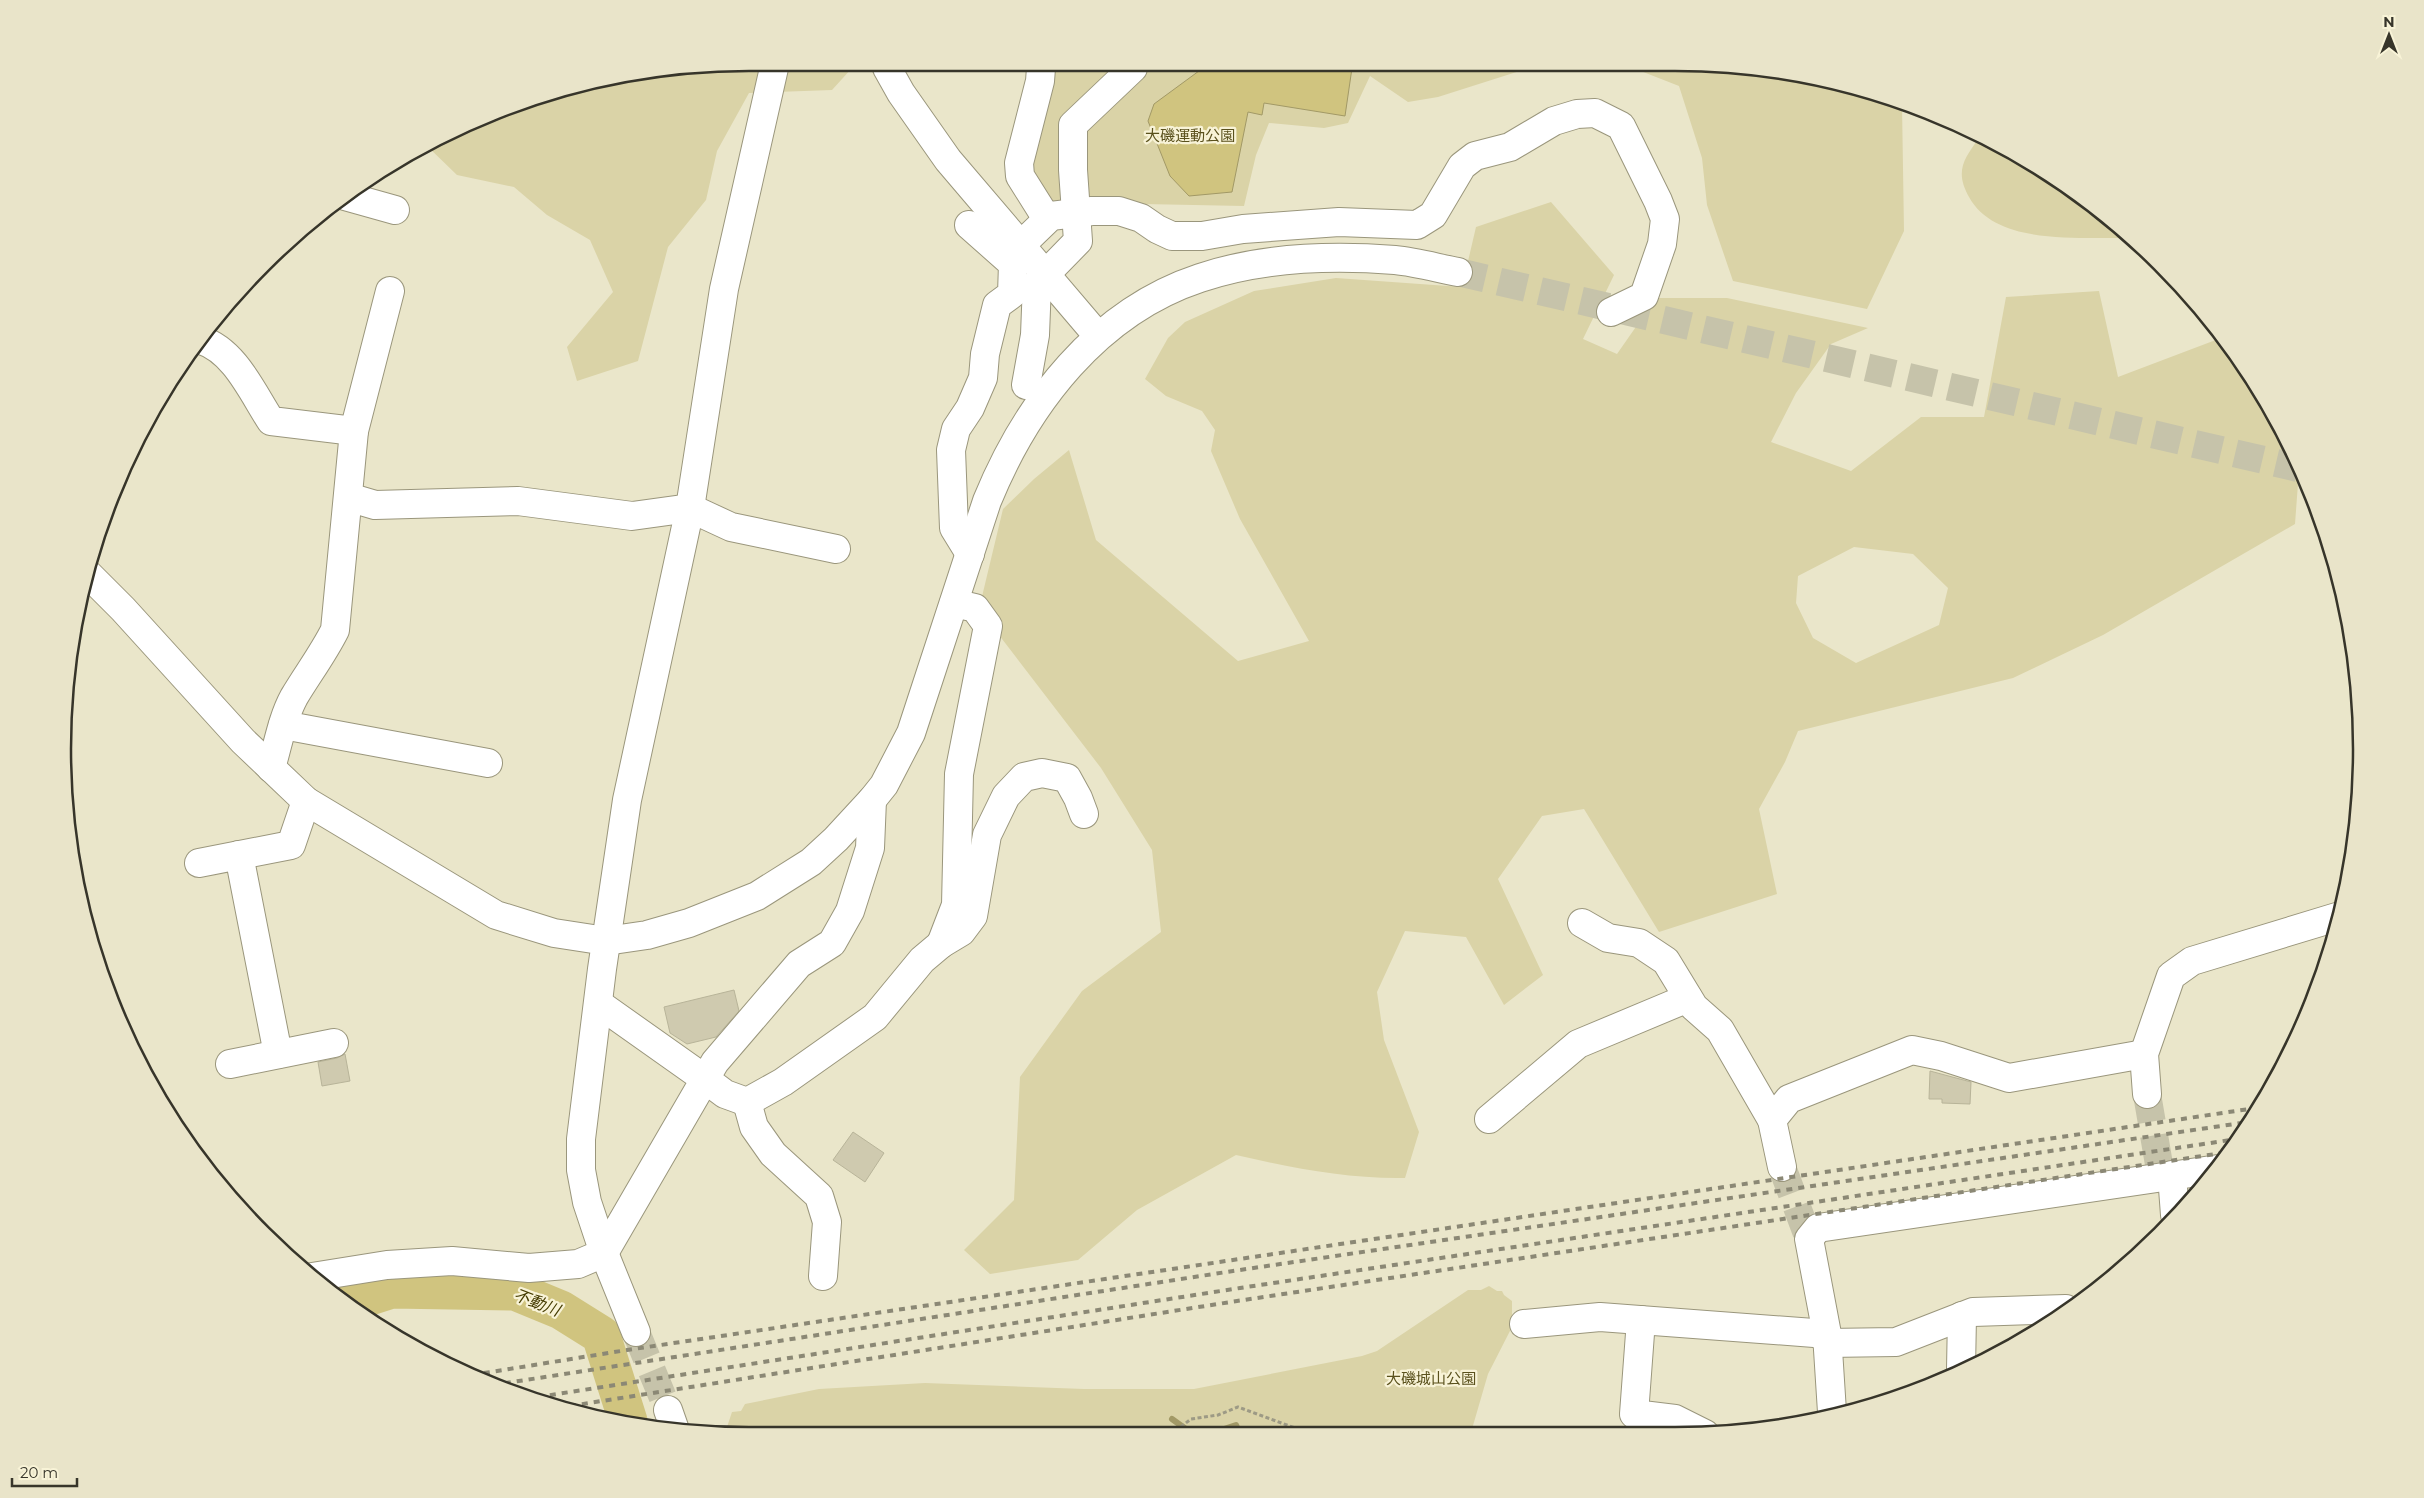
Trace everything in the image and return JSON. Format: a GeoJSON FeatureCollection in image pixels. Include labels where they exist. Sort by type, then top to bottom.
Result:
{"type":"FeatureCollection","features":[{"type":"Feature","properties":{"kind":"street"},"geometry":{"type":"LineString","coordinates":[[636,1332],[604,1253],[587,1202],[582,1170],[582,1139],[606,941],[626,808],[690,508],[724,288],[773,71]]}},
{"type":"Feature","properties":{"kind":"street"},"geometry":{"type":"LineString","coordinates":[[889,71],[948,160],[1022,244],[1098,336]]}},
{"type":"Feature","properties":{"kind":"street"},"geometry":{"type":"LineString","coordinates":[[1041,71],[1040,81],[1019,163],[1020,176],[1047,219]]}},
{"type":"Feature","properties":{"kind":"street"},"geometry":{"type":"LineString","coordinates":[[1026,385],[1035,335],[1037,284],[1078,241],[1073,170],[1073,125],[1130,71]]}},
{"type":"Feature","properties":{"kind":"street"},"geometry":{"type":"LineString","coordinates":[[1022,244],[1051,216],[1092,211],[1119,211],[1141,218],[1172,236],[1202,236],[1243,229],[1339,222],[1417,225],[1433,215],[1456,173],[1475,156],[1510,147],[1554,121],[1578,114],[1595,113],[1621,126],[1665,219],[1662,244],[1644,296],[1611,312]]}},
{"type":"Feature","properties":{"kind":"street"},"geometry":{"type":"LineString","coordinates":[[353,198],[395,210]]}},
{"type":"Feature","properties":{"kind":"street"},"geometry":{"type":"LineString","coordinates":[[969,225],[1014,264],[1012,294],[997,305],[985,354],[983,378],[970,408],[956,429],[951,450],[954,528],[970,554]]}},
{"type":"Feature","properties":{"kind":"street"},"geometry":{"type":"LineString","coordinates":[[95,597],[306,801],[496,915],[554,933],[606,941],[647,935],[689,923],[757,896],[811,862],[836,839],[872,800],[884,784],[911,733],[1000,469],[1016,440],[1055,383],[1098,336],[1114,322],[1161,295],[1200,278],[1247,266],[1295,259],[1396,260],[1458,272]]}},
{"type":"Feature","properties":{"kind":"street"},"geometry":{"type":"LineString","coordinates":[[271,768],[283,726],[294,698],[320,660],[335,630],[354,431],[390,291]]}},
{"type":"Feature","properties":{"kind":"street"},"geometry":{"type":"LineString","coordinates":[[207,342],[213,344],[234,363],[270,421],[354,431]]}},
{"type":"Feature","properties":{"kind":"street"},"geometry":{"type":"LineString","coordinates":[[348,497],[375,505],[518,501],[632,516],[690,508],[732,527],[836,549]]}},
{"type":"Feature","properties":{"kind":"street"},"geometry":{"type":"LineString","coordinates":[[941,944],[956,905],[959,774],[988,626],[975,608],[954,603]]}},
{"type":"Feature","properties":{"kind":"street"},"geometry":{"type":"LineString","coordinates":[[283,726],[488,763]]}},
{"type":"Feature","properties":{"kind":"street"},"geometry":{"type":"LineString","coordinates":[[599,1004],[725,1094],[747,1102],[782,1082],[875,1017],[922,960],[941,944],[961,932],[973,916],[987,835],[1006,796],[1024,777],[1042,773],[1067,778],[1084,814]]}},
{"type":"Feature","properties":{"kind":"street"},"geometry":{"type":"LineString","coordinates":[[321,1275],[386,1265],[452,1262],[529,1268],[578,1264],[604,1253],[715,1062],[799,964],[832,943],[850,911],[870,848],[872,800]]}},
{"type":"Feature","properties":{"kind":"street"},"geometry":{"type":"LineString","coordinates":[[199,864],[291,845],[306,801]]}},
{"type":"Feature","properties":{"kind":"street"},"geometry":{"type":"LineString","coordinates":[[239,855],[278,1054]]}},
{"type":"Feature","properties":{"kind":"street"},"geometry":{"type":"LineString","coordinates":[[2147,1094],[2144,1054],[2171,976],[2192,961],[2331,919]]}},
{"type":"Feature","properties":{"kind":"street"},"geometry":{"type":"LineString","coordinates":[[1582,922],[1608,938],[1640,943],[1666,961],[1694,1007],[1720,1030],[1772,1120],[1782,1167]]}},
{"type":"Feature","properties":{"kind":"street"},"geometry":{"type":"LineString","coordinates":[[1489,1119],[1578,1044],[1688,998]]}},
{"type":"Feature","properties":{"kind":"street"},"geometry":{"type":"LineString","coordinates":[[230,1064],[334,1043]]}},
{"type":"Feature","properties":{"kind":"street"},"geometry":{"type":"LineString","coordinates":[[1772,1120],[1789,1099],[1912,1050],[1941,1056],[2010,1078],[2144,1054]]}},
{"type":"Feature","properties":{"kind":"street"},"geometry":{"type":"LineString","coordinates":[[747,1102],[754,1127],[773,1154],[819,1196],[826,1222],[823,1276]]}},
{"type":"Feature","properties":{"kind":"street"},"geometry":{"type":"LineString","coordinates":[[1832,1408],[1827,1339],[1809,1239],[1818,1228],[2167,1182],[2204,1172]]}},
{"type":"Feature","properties":{"kind":"street"},"geometry":{"type":"LineString","coordinates":[[2167,1182],[2173,1208]]}},
{"type":"Feature","properties":{"kind":"street"},"geometry":{"type":"LineString","coordinates":[[2165,1217],[2167,1182]]}},
{"type":"Feature","properties":{"kind":"street"},"geometry":{"type":"LineString","coordinates":[[1524,1324],[1600,1317],[1827,1339],[1896,1342],[1972,1312],[2057,1309]]}},
{"type":"Feature","properties":{"kind":"street"},"geometry":{"type":"LineString","coordinates":[[1962,1316],[1962,1363]]}},
{"type":"Feature","properties":{"kind":"street"},"geometry":{"type":"LineString","coordinates":[[1641,1320],[1634,1414],[1675,1418],[1691,1426]]}},
{"type":"Feature","properties":{"kind":"path"},"geometry":{"type":"LineString","coordinates":[[1182,1427],[1191,1419],[1218,1415],[1238,1407],[1293,1427]]}},
{"type":"Feature","properties":{"kind":"green space"},"geometry":{"type":"Polygon","coordinates":[[[849,71],[832,90],[749,93],[717,151],[706,200],[668,247],[638,361],[577,381],[567,347],[613,292],[590,240],[547,215],[514,187],[457,175],[432,150],[490,123],[531,107],[574,94],[617,84],[705,73],[849,71]]]}},
{"type":"Feature","properties":{"kind":"green space","name":"大磯運動公園"},"geometry":{"type":"Polygon","coordinates":[[[1050,71],[1520,71],[1438,97],[1408,102],[1370,76],[1348,123],[1324,128],[1269,123],[1256,155],[1244,206],[1042,202],[1023,176],[1050,71]]]}},
{"type":"Feature","properties":{"kind":"green space"},"geometry":{"type":"Polygon","coordinates":[[[1641,71],[1719,73],[1763,77],[1807,84],[1850,94],[1902,111],[1904,231],[1867,309],[1733,281],[1707,205],[1702,158],[1679,86],[1641,71]]]}},
{"type":"Feature","properties":{"kind":"green space"},"geometry":{"type":"Polygon","coordinates":[[[1976,142],[2014,162],[2052,185],[2120,238],[2079,238],[2036,235],[1997,223],[1981,212],[1969,197],[1965,188],[1962,173],[1969,153],[1976,142]]]}},
{"type":"Feature","properties":{"kind":"green space"},"geometry":{"type":"Polygon","coordinates":[[[1551,202],[1614,275],[1583,339],[1617,354],[1656,298],[1727,298],[1868,328],[1831,344],[1796,393],[1771,442],[1851,471],[1921,417],[1984,417],[2006,297],[2099,291],[2118,377],[2216,340],[2239,372],[2262,410],[2283,449],[2298,483],[2295,524],[2103,635],[2013,678],[1798,731],[1785,762],[1759,809],[1777,894],[1659,932],[1584,809],[1542,816],[1498,879],[1543,975],[1504,1005],[1466,937],[1405,931],[1377,992],[1384,1040],[1419,1132],[1405,1178],[1341,1175],[1236,1155],[1137,1210],[1078,1260],[990,1274],[964,1250],[1014,1200],[1020,1077],[1082,991],[1161,932],[1152,850],[1101,768],[979,609],[1003,509],[1034,479],[1069,450],[1096,540],[1238,661],[1309,641],[1240,519],[1211,451],[1215,430],[1202,411],[1166,396],[1145,379],[1168,338],[1185,322],[1254,291],[1336,278],[1462,287],[1476,227],[1551,202]],[[1854,547],[1798,576],[1796,603],[1813,638],[1856,663],[1939,625],[1948,588],[1913,554],[1854,547]]]}},
{"type":"Feature","properties":{"kind":"green space","name":"大磯城山公園"},"geometry":{"type":"Polygon","coordinates":[[[1489,1286],[1497,1291],[1502,1291],[1512,1301],[1512,1327],[1488,1374],[1473,1427],[727,1426],[732,1412],[741,1411],[745,1404],[819,1389],[925,1383],[1084,1389],[1194,1389],[1362,1356],[1377,1351],[1468,1290],[1481,1290],[1489,1286]]]}},
{"type":"Feature","properties":{"kind":"shaded area"},"geometry":{"type":"Polygon","coordinates":[[[1199,71],[1352,71],[1345,116],[1264,103],[1262,115],[1248,112],[1232,192],[1189,196],[1170,176],[1148,121],[1154,104],[1199,71]]]}},
{"type":"Feature","properties":{"kind":"building"},"geometry":{"type":"Polygon","coordinates":[[[734,990],[739,1011],[716,1037],[687,1044],[670,1033],[664,1007],[734,990]]]}},
{"type":"Feature","properties":{"kind":"building"},"geometry":{"type":"Polygon","coordinates":[[[345,1054],[350,1081],[322,1086],[318,1062],[337,1058],[345,1054]]]}},
{"type":"Feature","properties":{"kind":"building"},"geometry":{"type":"Polygon","coordinates":[[[1930,1071],[1971,1082],[1970,1104],[1942,1103],[1942,1099],[1929,1099],[1930,1071]]]}},
{"type":"Feature","properties":{"kind":"building"},"geometry":{"type":"Polygon","coordinates":[[[853,1132],[884,1153],[865,1182],[833,1160],[853,1132]]]}},
{"type":"Feature","properties":{"kind":"waterway","name":"不動川"},"geometry":{"type":"LineString","coordinates":[[355,1301],[392,1289],[515,1291],[561,1310],[601,1335],[626,1415]]}},
{"type":"Feature","properties":{"kind":"waterway"},"geometry":{"type":"LineString","coordinates":[[1172,1419],[1183,1427]]}},
{"type":"Feature","properties":{"kind":"waterway"},"geometry":{"type":"LineString","coordinates":[[1230,1427],[1236,1425],[1237,1427]]}},
{"type":"Feature","properties":{"kind":"tunnel"},"geometry":{"type":"LineString","coordinates":[[1458,272],[2291,466]]}},
{"type":"Feature","properties":{"kind":"tunnel"},"geometry":{"type":"LineString","coordinates":[[2147,1094],[2163,1188]]}},
{"type":"Feature","properties":{"kind":"tunnel"},"geometry":{"type":"LineString","coordinates":[[1782,1167],[1809,1239]]}},
{"type":"Feature","properties":{"kind":"tunnel"},"geometry":{"type":"LineString","coordinates":[[636,1332],[668,1410]]}},
{"type":"Feature","properties":{"kind":"railway"},"geometry":{"type":"LineString","coordinates":[[485,1373],[627,1350],[2249,1109]]}},
{"type":"Feature","properties":{"kind":"railway"},"geometry":{"type":"LineString","coordinates":[[509,1383],[1233,1271],[2241,1123]]}},
{"type":"Feature","properties":{"kind":"railway"},"geometry":{"type":"LineString","coordinates":[[546,1396],[1240,1288],[2229,1140]]}},
{"type":"Feature","properties":{"kind":"railway"},"geometry":{"type":"LineString","coordinates":[[578,1405],[1237,1301],[2219,1153]]}}]}
